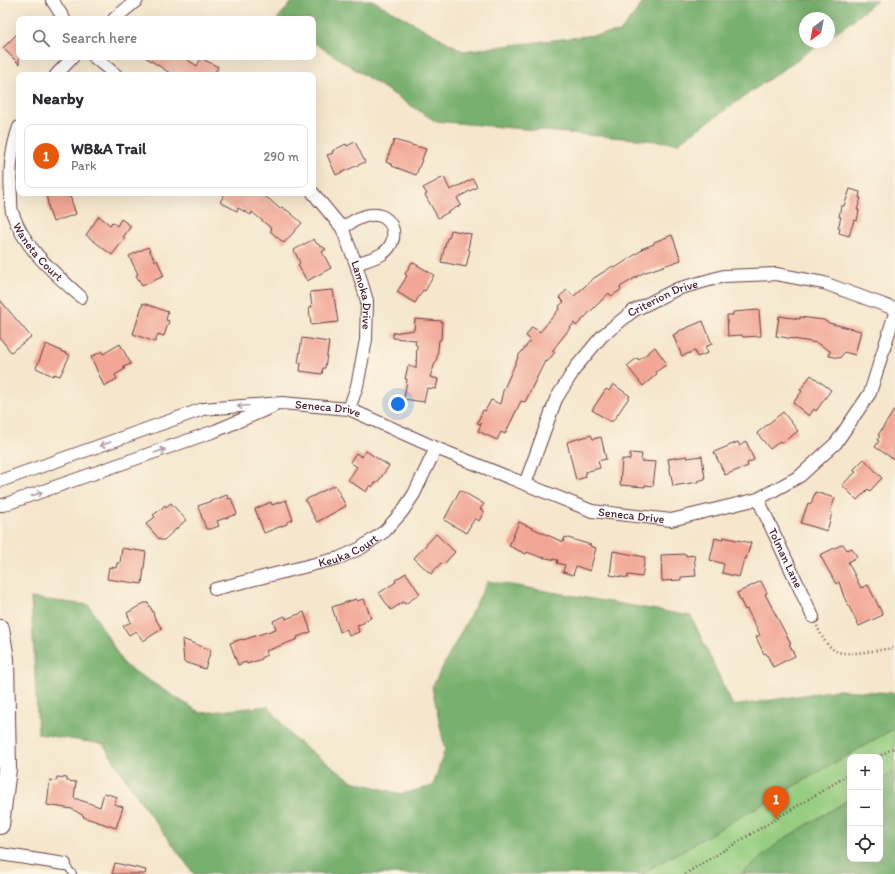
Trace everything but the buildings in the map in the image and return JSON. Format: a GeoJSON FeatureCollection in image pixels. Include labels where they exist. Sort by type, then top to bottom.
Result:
{"type":"FeatureCollection","features":[{"type":"Feature","properties":{"kind":"main road"},"geometry":{"type":"LineString","coordinates":[[0,629],[5,659],[7,769],[0,825]]}},
{"type":"Feature","properties":{"kind":"street"},"geometry":{"type":"LineString","coordinates":[[52,0],[62,16]]}},
{"type":"Feature","properties":{"kind":"street"},"geometry":{"type":"LineString","coordinates":[[118,16],[137,0]]}},
{"type":"Feature","properties":{"kind":"street"},"geometry":{"type":"LineString","coordinates":[[59,72],[70,60]]}},
{"type":"Feature","properties":{"kind":"street"},"geometry":{"type":"LineString","coordinates":[[98,60],[112,72]]}},
{"type":"Feature","properties":{"kind":"street","name":"Waneta Court"},"geometry":{"type":"LineString","coordinates":[[16,137],[13,147],[10,180],[12,211],[26,241],[47,267],[81,297]]}},
{"type":"Feature","properties":{"kind":"street","name":"Lamoka Drive"},"geometry":{"type":"LineString","coordinates":[[315,196],[342,228],[356,264],[367,301],[366,340],[357,386],[349,409]]}},
{"type":"Feature","properties":{"kind":"street"},"geometry":{"type":"LineString","coordinates":[[342,228],[360,218],[369,215],[378,215],[386,218],[392,225],[394,237],[391,245],[382,254],[356,264]]}},
{"type":"Feature","properties":{"kind":"street","name":"Criterion Drive"},"geometry":{"type":"LineString","coordinates":[[525,484],[556,399],[576,367],[602,336],[633,311],[677,289],[724,276],[776,274],[824,283],[895,308]]}},
{"type":"Feature","properties":{"kind":"street","name":"Seneca Drive"},"geometry":{"type":"LineString","coordinates":[[0,481],[203,410],[282,403],[349,409],[436,448],[592,511],[671,520],[758,499],[800,476],[836,443],[870,393],[895,313]]}},
{"type":"Feature","properties":{"kind":"street","name":"Seneca Drive"},"geometry":{"type":"LineString","coordinates":[[0,505],[3,506],[215,431],[282,403]]}},
{"type":"Feature","properties":{"kind":"street","name":"Keuka Court"},"geometry":{"type":"LineString","coordinates":[[215,590],[339,558],[361,548],[385,531],[402,512],[414,494],[436,448]]}},
{"type":"Feature","properties":{"kind":"street","name":"Tolman Lane"},"geometry":{"type":"LineString","coordinates":[[758,499],[812,617]]}},
{"type":"Feature","properties":{"kind":"street"},"geometry":{"type":"LineString","coordinates":[[0,854],[65,864]]}},
{"type":"Feature","properties":{"kind":"lane"},"geometry":{"type":"LineString","coordinates":[[65,864],[73,874]]}},
{"type":"Feature","properties":{"kind":"path"},"geometry":{"type":"LineString","coordinates":[[812,617],[822,637],[829,646],[836,651],[846,654],[895,648]]}},
{"type":"Feature","properties":{"kind":"path"},"geometry":{"type":"LineString","coordinates":[[883,754],[895,747]]}},
{"type":"Feature","properties":{"kind":"path"},"geometry":{"type":"LineString","coordinates":[[685,874],[847,776]]}},
{"type":"Feature","properties":{"kind":"green space"},"geometry":{"type":"Polygon","coordinates":[[[294,0],[372,0],[463,51],[620,32],[645,0],[877,0],[835,33],[835,12],[799,12],[799,48],[813,48],[678,143],[435,121],[316,44],[316,16],[280,16],[294,0]]]}},
{"type":"Feature","properties":{"kind":"green space"},"geometry":{"type":"Polygon","coordinates":[[[488,581],[691,616],[733,706],[837,690],[895,693],[895,728],[850,754],[847,754],[847,756],[641,874],[194,874],[143,805],[103,744],[38,734],[31,598],[89,605],[124,665],[201,713],[268,706],[294,739],[352,781],[401,794],[433,786],[445,749],[432,687],[488,581]]]}},
{"type":"Feature","properties":{"kind":"green space"},"geometry":{"type":"Polygon","coordinates":[[[895,728],[895,771],[883,778],[883,754],[850,754],[895,728]]]}},
{"type":"Feature","properties":{"kind":"green space"},"geometry":{"type":"Polygon","coordinates":[[[847,756],[847,801],[782,840],[741,874],[641,874],[847,756]]]}},
{"type":"Feature","properties":{"kind":"green space"},"geometry":{"type":"Polygon","coordinates":[[[895,771],[895,874],[741,874],[782,840],[847,801],[847,862],[883,862],[883,778],[895,771]]]}},
{"type":"Feature","properties":{"kind":"place","name":"WB&A Trail"},"geometry":{"type":"Point","coordinates":[776,819]}}]}
